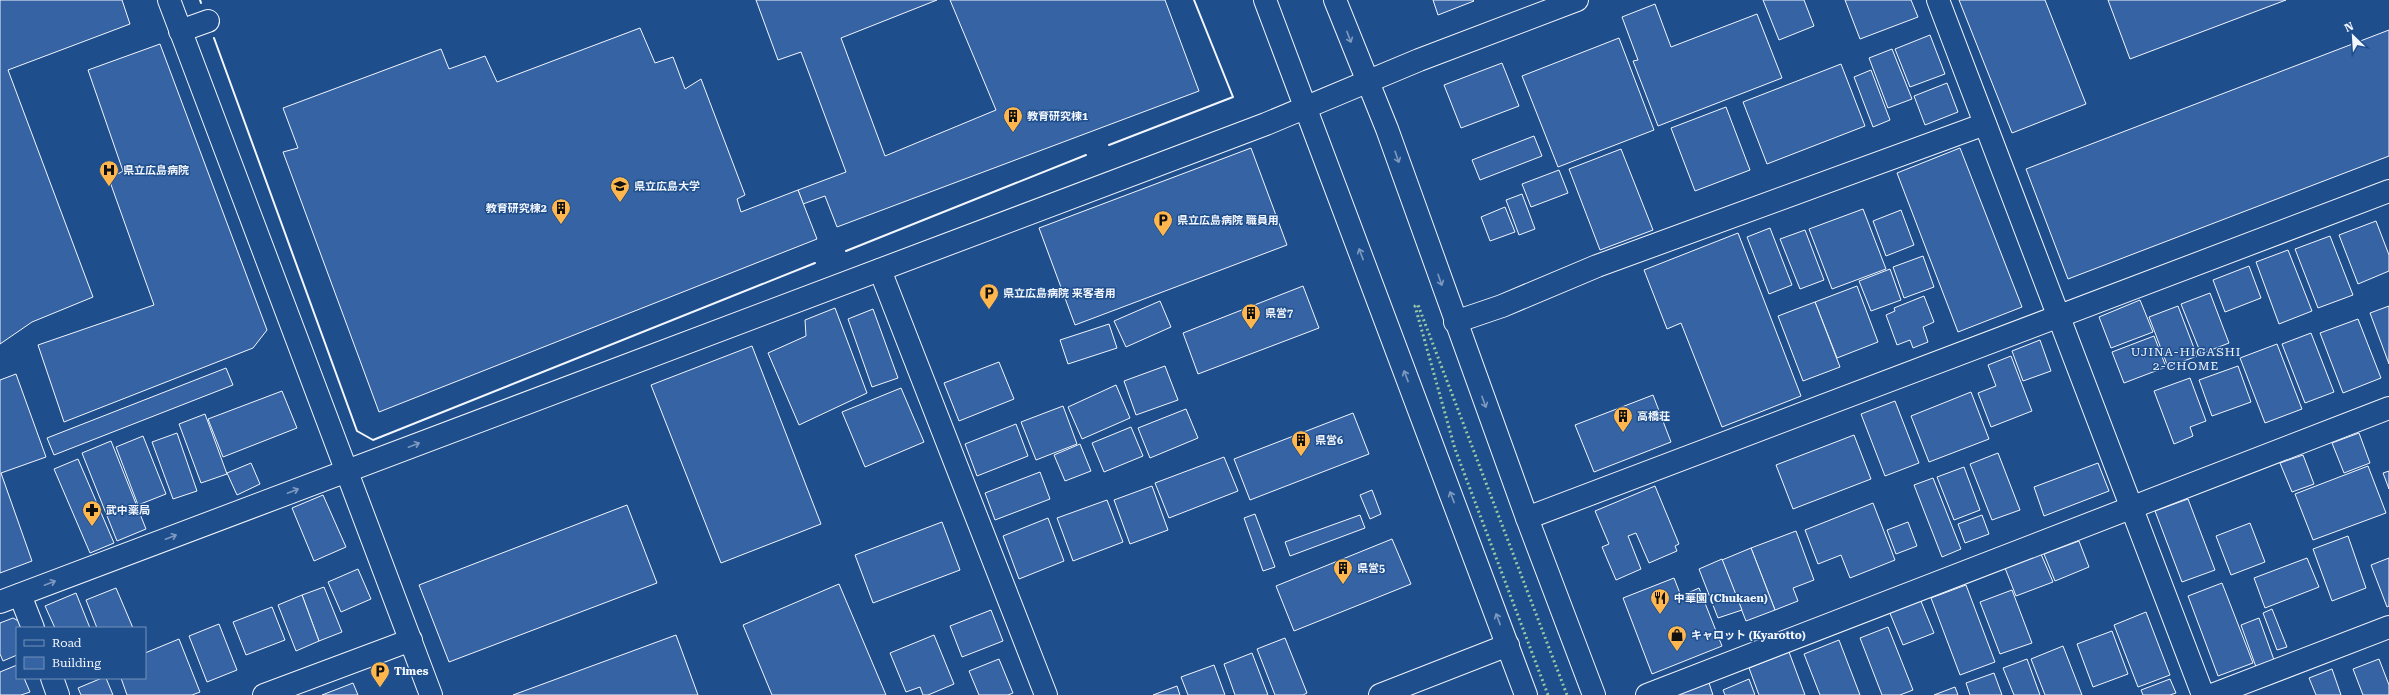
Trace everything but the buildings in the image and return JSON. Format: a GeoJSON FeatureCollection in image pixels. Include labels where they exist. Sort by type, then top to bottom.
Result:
{"type":"FeatureCollection","features":[{"type":"Feature","properties":{"kind":"street"},"geometry":{"type":"LineString","coordinates":[[169,0],[348,470],[431,695]]}},
{"type":"Feature","properties":{"kind":"street"},"geometry":{"type":"LineString","coordinates":[[1265,0],[1526,695]]}},
{"type":"Feature","properties":{"kind":"street"},"geometry":{"type":"LineString","coordinates":[[1335,0],[1366,81],[1387,130],[1526,518],[1594,695]]}},
{"type":"Feature","properties":{"kind":"street"},"geometry":{"type":"LineString","coordinates":[[32,627],[10,598],[1306,108],[1366,81],[1577,0]]}},
{"type":"Feature","properties":{"kind":"street"},"geometry":{"type":"LineString","coordinates":[[1938,0],[2203,695]]}},
{"type":"Feature","properties":{"kind":"street"},"geometry":{"type":"LineString","coordinates":[[180,31],[208,21]]}},
{"type":"Feature","properties":{"kind":"street"},"geometry":{"type":"LineString","coordinates":[[1455,322],[1502,306],[1596,266],[1985,124]]}},
{"type":"Feature","properties":{"kind":"street"},"geometry":{"type":"LineString","coordinates":[[1526,518],[2059,318],[2389,191]]}},
{"type":"Feature","properties":{"kind":"street"},"geometry":{"type":"LineString","coordinates":[[880,270],[1046,695]]}},
{"type":"Feature","properties":{"kind":"street"},"geometry":{"type":"LineString","coordinates":[[1647,695],[2389,408]]}},
{"type":"Feature","properties":{"kind":"street"},"geometry":{"type":"LineString","coordinates":[[2212,695],[2389,627]]}},
{"type":"Feature","properties":{"kind":"street"},"geometry":{"type":"LineString","coordinates":[[264,695],[411,640]]}},
{"type":"Feature","properties":{"kind":"street"},"geometry":{"type":"LineString","coordinates":[[1380,695],[1508,645]]}},
{"type":"Feature","properties":{"kind":"street"},"geometry":{"type":"LineString","coordinates":[[52,679],[58,695]]}},
{"type":"Feature","properties":{"kind":"hedge"},"geometry":{"type":"LineString","coordinates":[[1548,695],[1455,449],[1415,306],[1418,305],[1567,695]]}},
{"type":"Feature","properties":{"kind":"wall"},"geometry":{"type":"LineString","coordinates":[[1109,145],[1233,97],[1194,0]]}},
{"type":"Feature","properties":{"kind":"wall"},"geometry":{"type":"LineString","coordinates":[[214,38],[357,431],[373,440],[815,263]]}},
{"type":"Feature","properties":{"kind":"wall"},"geometry":{"type":"LineString","coordinates":[[846,251],[1086,155]]}},
{"type":"Feature","properties":{"kind":"place","name":"教育研究棟1"},"geometry":{"type":"Point","coordinates":[1013,133]}},
{"type":"Feature","properties":{"kind":"place","name":"県立広島病院"},"geometry":{"type":"Point","coordinates":[109,187]}},
{"type":"Feature","properties":{"kind":"place","name":"県立広島大学"},"geometry":{"type":"Point","coordinates":[620,203]}},
{"type":"Feature","properties":{"kind":"place","name":"教育研究棟2"},"geometry":{"type":"Point","coordinates":[561,225]}},
{"type":"Feature","properties":{"kind":"place","name":"県立広島病院 職員用"},"geometry":{"type":"Point","coordinates":[1163,237]}},
{"type":"Feature","properties":{"kind":"place","name":"県立広島病院 来客者用"},"geometry":{"type":"Point","coordinates":[989,310]}},
{"type":"Feature","properties":{"kind":"place","name":"県営7"},"geometry":{"type":"Point","coordinates":[1251,330]}},
{"type":"Feature","properties":{"kind":"place","name":"高橋荘"},"geometry":{"type":"Point","coordinates":[1623,433]}},
{"type":"Feature","properties":{"kind":"place","name":"県営6"},"geometry":{"type":"Point","coordinates":[1301,457]}},
{"type":"Feature","properties":{"kind":"place","name":"武中薬局"},"geometry":{"type":"Point","coordinates":[92,527]}},
{"type":"Feature","properties":{"kind":"place","name":"県営5"},"geometry":{"type":"Point","coordinates":[1343,585]}},
{"type":"Feature","properties":{"kind":"place","name":"中華園 (Chukaen)"},"geometry":{"type":"Point","coordinates":[1660,615]}},
{"type":"Feature","properties":{"kind":"place","name":"キャロット (Kyarotto)"},"geometry":{"type":"Point","coordinates":[1677,652]}},
{"type":"Feature","properties":{"kind":"place","name":"Times"},"geometry":{"type":"Point","coordinates":[380,688]}},
{"type":"Feature","properties":{"kind":"district","name":"UJINA-HIGASHI 2-CHOME"},"geometry":{"type":"Point","coordinates":[2186,359]}}]}
